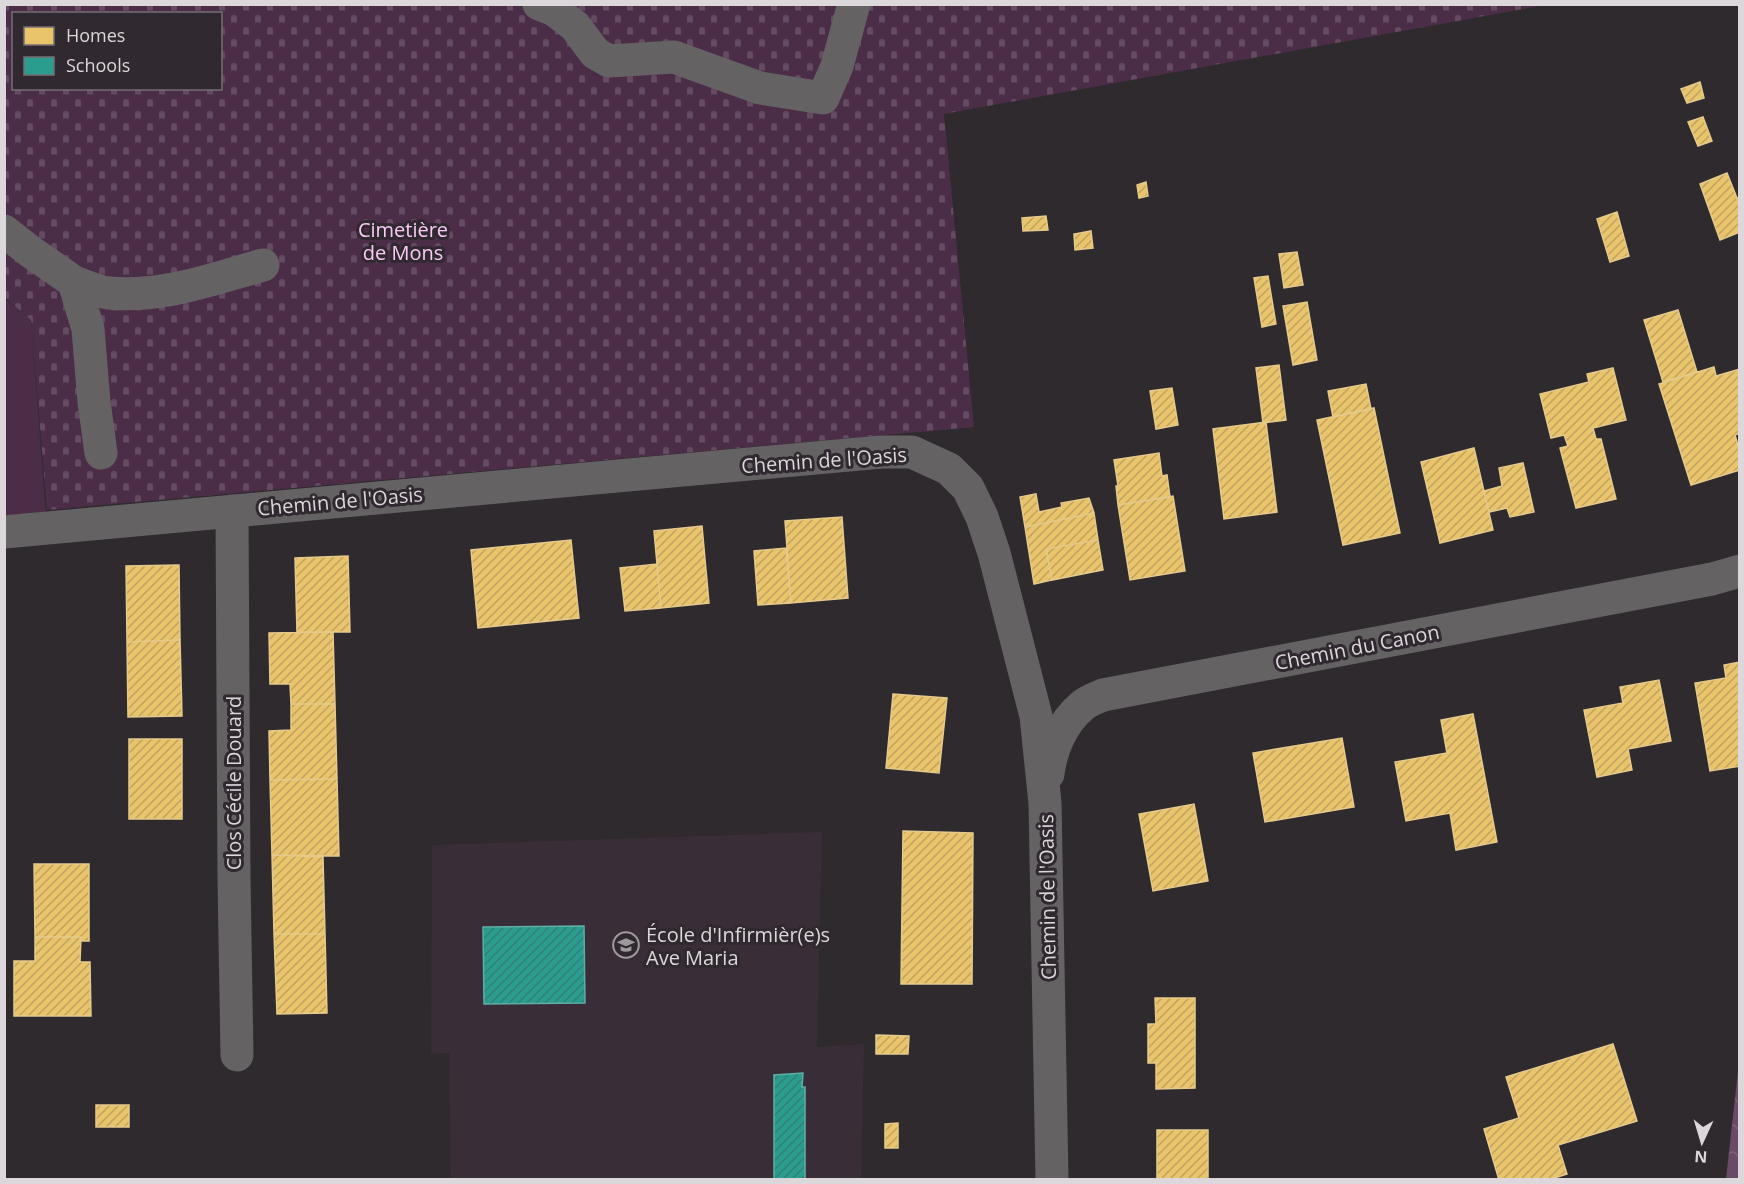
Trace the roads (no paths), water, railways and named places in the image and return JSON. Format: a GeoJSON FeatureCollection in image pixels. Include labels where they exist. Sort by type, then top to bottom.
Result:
{"type":"FeatureCollection","features":[{"type":"Feature","properties":{"kind":"street"},"geometry":{"type":"LineString","coordinates":[[539,4],[554,10],[575,26],[595,53],[609,60],[674,57],[760,88],[823,98],[837,66],[854,4]]}},
{"type":"Feature","properties":{"kind":"street"},"geometry":{"type":"LineString","coordinates":[[4,231],[74,282],[108,293],[163,291],[218,279],[263,265]]}},
{"type":"Feature","properties":{"kind":"street"},"geometry":{"type":"LineString","coordinates":[[74,282],[88,329],[100,453]]}},
{"type":"Feature","properties":{"kind":"street","name":"Chemin de l'Oasis"},"geometry":{"type":"LineString","coordinates":[[4,532],[881,452],[912,452],[949,469],[968,488],[982,517],[994,553],[1036,716],[1045,803],[1052,1179]]}},
{"type":"Feature","properties":{"kind":"street","name":"Clos Cécile Douard"},"geometry":{"type":"LineString","coordinates":[[232,511],[237,1055]]}},
{"type":"Feature","properties":{"kind":"street","name":"Chemin du Canon"},"geometry":{"type":"LineString","coordinates":[[1045,803],[1050,763],[1061,730],[1083,705],[1103,695],[1701,581],[1740,571]]}},
{"type":"Feature","properties":{"kind":"place","name":"École d'Infirmièr(e)s Ave Maria"},"geometry":{"type":"Point","coordinates":[626,945]}},
{"type":"Feature","properties":{"kind":"park label","name":"Cimetière de Mons"},"geometry":{"type":"Point","coordinates":[403,240]}}]}
